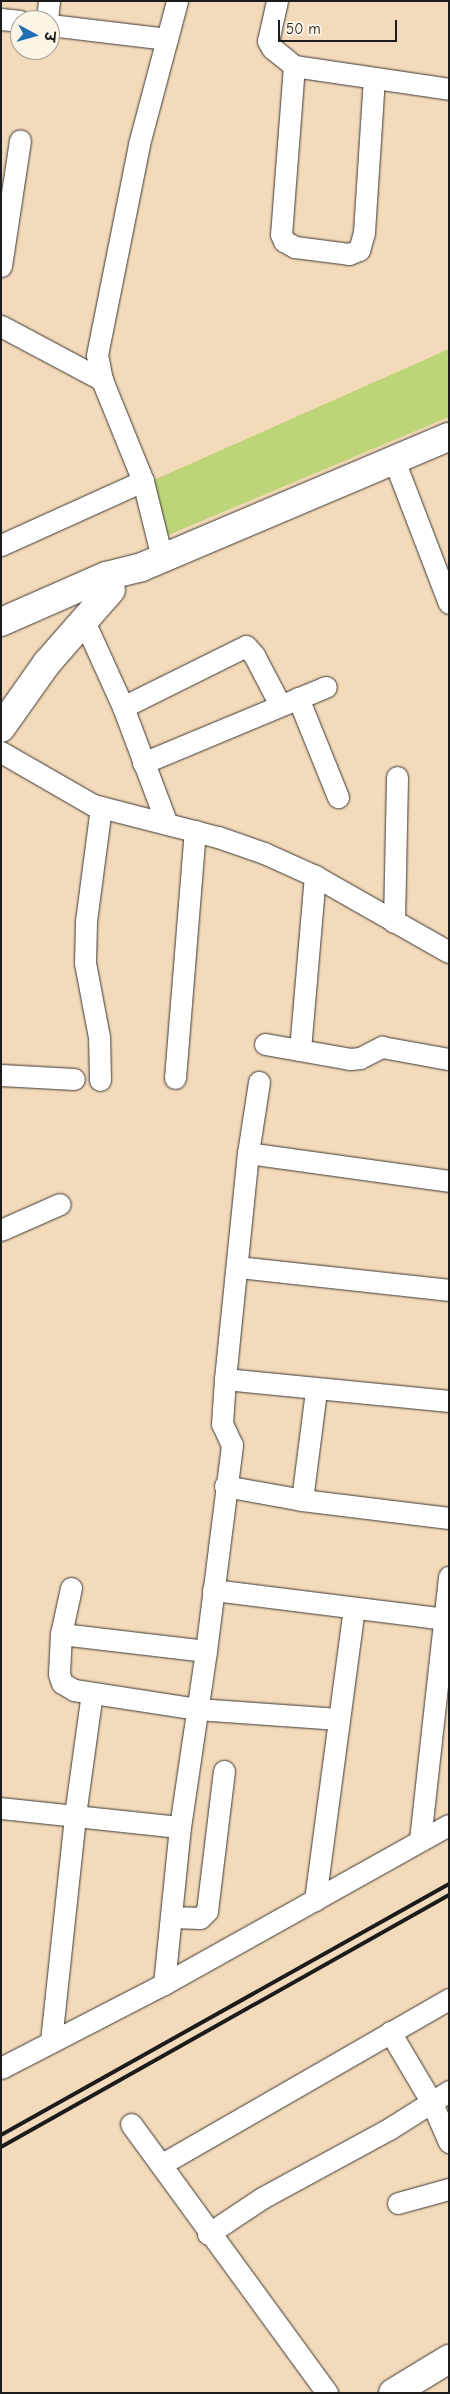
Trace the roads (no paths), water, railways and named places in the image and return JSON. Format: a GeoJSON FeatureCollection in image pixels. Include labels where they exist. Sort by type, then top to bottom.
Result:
{"type":"FeatureCollection","features":[{"type":"Feature","properties":{"kind":"main road"},"geometry":{"type":"LineString","coordinates":[[1,622],[106,576],[152,562],[449,437]]}},
{"type":"Feature","properties":{"kind":"main road"},"geometry":{"type":"LineString","coordinates":[[1,638],[111,590],[152,562]]}},
{"type":"Feature","properties":{"kind":"main road"},"geometry":{"type":"LineString","coordinates":[[1,728],[47,663],[111,590]]}},
{"type":"Feature","properties":{"kind":"main road"},"geometry":{"type":"LineString","coordinates":[[393,2393],[420,2386],[449,2359]]}},
{"type":"Feature","properties":{"kind":"street"},"geometry":{"type":"LineString","coordinates":[[152,562],[143,482],[102,380],[97,355],[139,144],[166,39],[178,1]]}},
{"type":"Feature","properties":{"kind":"street"},"geometry":{"type":"LineString","coordinates":[[277,1],[268,41],[272,48],[294,66],[449,90]]}},
{"type":"Feature","properties":{"kind":"street"},"geometry":{"type":"LineString","coordinates":[[60,26],[166,39]]}},
{"type":"Feature","properties":{"kind":"street"},"geometry":{"type":"LineString","coordinates":[[294,66],[281,234],[284,241],[295,247],[348,254],[359,250],[364,232],[374,79]]}},
{"type":"Feature","properties":{"kind":"street"},"geometry":{"type":"LineString","coordinates":[[1,266],[20,140]]}},
{"type":"Feature","properties":{"kind":"street"},"geometry":{"type":"LineString","coordinates":[[1,326],[102,380]]}},
{"type":"Feature","properties":{"kind":"street"},"geometry":{"type":"LineString","coordinates":[[394,460],[449,603]]}},
{"type":"Feature","properties":{"kind":"street"},"geometry":{"type":"LineString","coordinates":[[1,545],[143,482]]}},
{"type":"Feature","properties":{"kind":"street"},"geometry":{"type":"LineString","coordinates":[[84,621],[123,707],[167,824]]}},
{"type":"Feature","properties":{"kind":"street"},"geometry":{"type":"LineString","coordinates":[[123,707],[246,646],[289,702],[338,797]]}},
{"type":"Feature","properties":{"kind":"street"},"geometry":{"type":"LineString","coordinates":[[143,763],[326,686]]}},
{"type":"Feature","properties":{"kind":"street"},"geometry":{"type":"LineString","coordinates":[[1,752],[101,807],[195,831],[264,853],[316,876],[449,952]]}},
{"type":"Feature","properties":{"kind":"street"},"geometry":{"type":"LineString","coordinates":[[394,922],[396,777]]}},
{"type":"Feature","properties":{"kind":"street"},"geometry":{"type":"LineString","coordinates":[[100,1080],[98,1037],[85,963],[87,914],[101,807]]}},
{"type":"Feature","properties":{"kind":"street"},"geometry":{"type":"LineString","coordinates":[[175,1078],[195,831]]}},
{"type":"Feature","properties":{"kind":"street"},"geometry":{"type":"LineString","coordinates":[[300,1050],[316,876]]}},
{"type":"Feature","properties":{"kind":"street"},"geometry":{"type":"LineString","coordinates":[[265,1044],[350,1059],[360,1058],[382,1047],[449,1059]]}},
{"type":"Feature","properties":{"kind":"street"},"geometry":{"type":"LineString","coordinates":[[1,1076],[74,1079]]}},
{"type":"Feature","properties":{"kind":"street"},"geometry":{"type":"LineString","coordinates":[[164,1984],[180,1827],[206,1651],[225,1486],[232,1445],[222,1424],[225,1379],[238,1267],[248,1153],[259,1082]]}},
{"type":"Feature","properties":{"kind":"street"},"geometry":{"type":"LineString","coordinates":[[248,1153],[449,1181]]}},
{"type":"Feature","properties":{"kind":"street"},"geometry":{"type":"LineString","coordinates":[[1,1230],[60,1204]]}},
{"type":"Feature","properties":{"kind":"street"},"geometry":{"type":"LineString","coordinates":[[238,1267],[449,1290]]}},
{"type":"Feature","properties":{"kind":"street"},"geometry":{"type":"LineString","coordinates":[[225,1379],[316,1390],[449,1401]]}},
{"type":"Feature","properties":{"kind":"street"},"geometry":{"type":"LineString","coordinates":[[302,1500],[316,1390]]}},
{"type":"Feature","properties":{"kind":"street"},"geometry":{"type":"LineString","coordinates":[[225,1486],[302,1500],[449,1518]]}},
{"type":"Feature","properties":{"kind":"street"},"geometry":{"type":"LineString","coordinates":[[420,1840],[449,1577]]}},
{"type":"Feature","properties":{"kind":"street"},"geometry":{"type":"LineString","coordinates":[[71,1588],[62,1634],[59,1667],[62,1683],[74,1690],[198,1709],[339,1719]]}},
{"type":"Feature","properties":{"kind":"street"},"geometry":{"type":"LineString","coordinates":[[213,1590],[445,1619]]}},
{"type":"Feature","properties":{"kind":"street"},"geometry":{"type":"LineString","coordinates":[[315,1900],[354,1609]]}},
{"type":"Feature","properties":{"kind":"street"},"geometry":{"type":"LineString","coordinates":[[62,1634],[206,1651]]}},
{"type":"Feature","properties":{"kind":"street"},"geometry":{"type":"LineString","coordinates":[[51,2041],[75,1815],[92,1693]]}},
{"type":"Feature","properties":{"kind":"street"},"geometry":{"type":"LineString","coordinates":[[171,1917],[200,1918],[207,1911],[224,1771]]}},
{"type":"Feature","properties":{"kind":"street"},"geometry":{"type":"LineString","coordinates":[[1,1808],[180,1827]]}},
{"type":"Feature","properties":{"kind":"street"},"geometry":{"type":"LineString","coordinates":[[1,2068],[164,1984],[449,1825]]}},
{"type":"Feature","properties":{"kind":"street"},"geometry":{"type":"LineString","coordinates":[[162,2164],[449,2000]]}},
{"type":"Feature","properties":{"kind":"street"},"geometry":{"type":"LineString","coordinates":[[390,2032],[440,2096],[449,2142]]}},
{"type":"Feature","properties":{"kind":"street"},"geometry":{"type":"LineString","coordinates":[[208,2234],[262,2198],[389,2129],[440,2096]]}},
{"type":"Feature","properties":{"kind":"street"},"geometry":{"type":"LineString","coordinates":[[131,2124],[162,2164],[208,2234],[279,2323],[327,2393]]}},
{"type":"Feature","properties":{"kind":"street"},"geometry":{"type":"LineString","coordinates":[[398,2203],[449,2189]]}},
{"type":"Feature","properties":{"kind":"railway"},"geometry":{"type":"LineString","coordinates":[[1,2135],[449,1884]]}},
{"type":"Feature","properties":{"kind":"railway"},"geometry":{"type":"LineString","coordinates":[[1,2147],[449,1895]]}}]}
